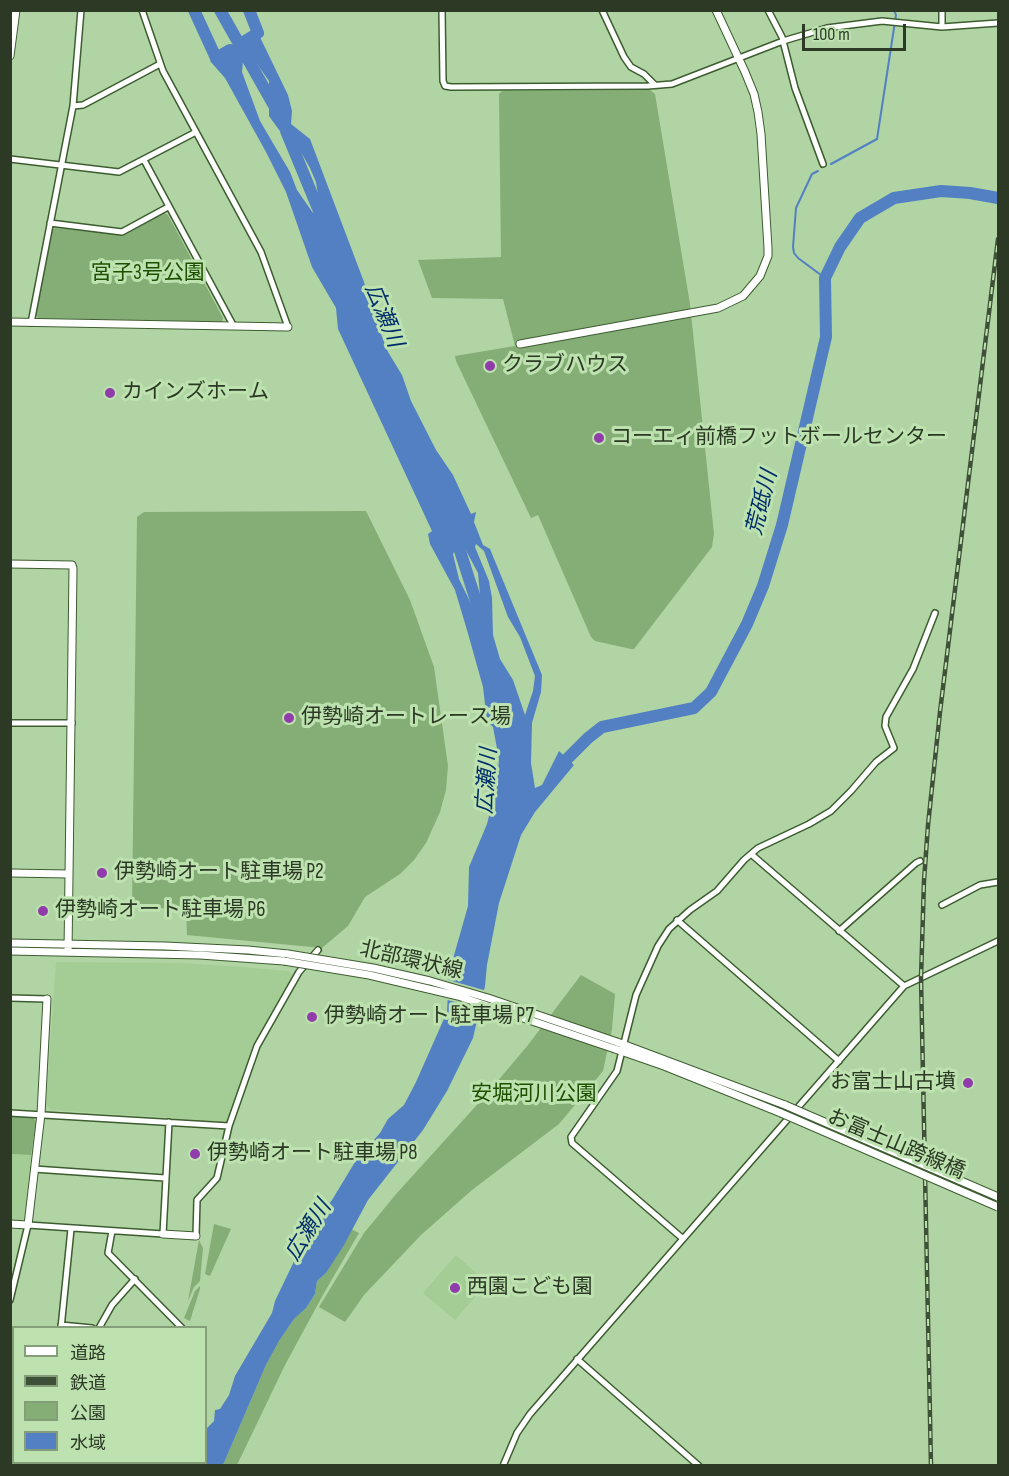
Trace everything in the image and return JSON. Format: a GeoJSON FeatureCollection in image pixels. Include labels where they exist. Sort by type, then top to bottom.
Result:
{"type":"FeatureCollection","features":[{"type":"Feature","properties":{"kind":"street"},"geometry":{"type":"LineString","coordinates":[[10,56],[16,10]]}},
{"type":"Feature","properties":{"kind":"street"},"geometry":{"type":"LineString","coordinates":[[31,323],[73,106],[81,10]]}},
{"type":"Feature","properties":{"kind":"street"},"geometry":{"type":"LineString","coordinates":[[10,322],[288,327],[261,252],[160,64],[141,10]]}},
{"type":"Feature","properties":{"kind":"street"},"geometry":{"type":"LineString","coordinates":[[442,10],[443,81],[448,87],[656,86],[672,84],[783,41],[827,28],[882,21],[942,27],[999,23]]}},
{"type":"Feature","properties":{"kind":"street"},"geometry":{"type":"LineString","coordinates":[[602,10],[627,62],[656,86]]}},
{"type":"Feature","properties":{"kind":"street"},"geometry":{"type":"LineString","coordinates":[[520,344],[718,308],[736,300],[756,283],[764,268],[768,248],[761,134],[754,94],[716,10]]}},
{"type":"Feature","properties":{"kind":"street"},"geometry":{"type":"LineString","coordinates":[[768,10],[783,41],[795,88],[824,164]]}},
{"type":"Feature","properties":{"kind":"street"},"geometry":{"type":"LineString","coordinates":[[942,10],[942,27]]}},
{"type":"Feature","properties":{"kind":"street"},"geometry":{"type":"LineString","coordinates":[[73,106],[83,105],[160,64]]}},
{"type":"Feature","properties":{"kind":"street"},"geometry":{"type":"LineString","coordinates":[[10,159],[119,172],[196,132]]}},
{"type":"Feature","properties":{"kind":"street"},"geometry":{"type":"LineString","coordinates":[[144,160],[233,325]]}},
{"type":"Feature","properties":{"kind":"street"},"geometry":{"type":"LineString","coordinates":[[50,223],[122,232],[168,207]]}},
{"type":"Feature","properties":{"kind":"street"},"geometry":{"type":"LineString","coordinates":[[10,564],[72,566],[74,568],[68,949]]}},
{"type":"Feature","properties":{"kind":"street"},"geometry":{"type":"LineString","coordinates":[[682,1238],[571,1141],[571,1137],[613,1079],[619,1047],[630,1013],[645,973],[664,936],[678,920],[717,891],[751,854],[766,843],[809,824],[831,811],[876,762],[894,748],[885,726],[886,717],[913,669],[935,612]]}},
{"type":"Feature","properties":{"kind":"street"},"geometry":{"type":"LineString","coordinates":[[10,723],[72,723]]}},
{"type":"Feature","properties":{"kind":"street"},"geometry":{"type":"LineString","coordinates":[[751,854],[904,986]]}},
{"type":"Feature","properties":{"kind":"street"},"geometry":{"type":"LineString","coordinates":[[839,931],[920,861]]}},
{"type":"Feature","properties":{"kind":"street"},"geometry":{"type":"LineString","coordinates":[[10,873],[69,874]]}},
{"type":"Feature","properties":{"kind":"street"},"geometry":{"type":"LineString","coordinates":[[942,905],[980,885],[999,882]]}},
{"type":"Feature","properties":{"kind":"street"},"geometry":{"type":"LineString","coordinates":[[678,920],[839,1061]]}},
{"type":"Feature","properties":{"kind":"street"},"geometry":{"type":"LineString","coordinates":[[503,1466],[523,1423],[904,986],[999,941]]}},
{"type":"Feature","properties":{"kind":"street","name":"北部環状線"},"geometry":{"type":"LineString","coordinates":[[10,943],[68,949],[286,958],[369,975],[458,996],[619,1047],[785,1105]]}},
{"type":"Feature","properties":{"kind":"street","name":"北部環状線"},"geometry":{"type":"LineString","coordinates":[[10,951],[68,949]]}},
{"type":"Feature","properties":{"kind":"street"},"geometry":{"type":"LineString","coordinates":[[10,1224],[196,1236],[197,1200],[217,1178],[229,1126],[257,1046],[299,972],[318,950]]}},
{"type":"Feature","properties":{"kind":"street"},"geometry":{"type":"LineString","coordinates":[[10,998],[47,999],[41,1114],[28,1225],[10,1300]]}},
{"type":"Feature","properties":{"kind":"street","name":"北部環状線"},"geometry":{"type":"LineString","coordinates":[[619,1047],[781,1113]]}},
{"type":"Feature","properties":{"kind":"street","name":"お富士山跨線橋"},"geometry":{"type":"LineString","coordinates":[[785,1105],[999,1197]]}},
{"type":"Feature","properties":{"kind":"street"},"geometry":{"type":"LineString","coordinates":[[10,1113],[229,1126]]}},
{"type":"Feature","properties":{"kind":"street","name":"お富士山跨線橋"},"geometry":{"type":"LineString","coordinates":[[781,1113],[999,1207]]}},
{"type":"Feature","properties":{"kind":"street"},"geometry":{"type":"LineString","coordinates":[[163,1234],[169,1122]]}},
{"type":"Feature","properties":{"kind":"street"},"geometry":{"type":"LineString","coordinates":[[34,1169],[165,1178]]}},
{"type":"Feature","properties":{"kind":"street"},"geometry":{"type":"LineString","coordinates":[[61,1326],[71,1229]]}},
{"type":"Feature","properties":{"kind":"street"},"geometry":{"type":"LineString","coordinates":[[112,1231],[108,1253],[180,1326]]}},
{"type":"Feature","properties":{"kind":"street"},"geometry":{"type":"LineString","coordinates":[[100,1326],[112,1305],[135,1279]]}},
{"type":"Feature","properties":{"kind":"street"},"geometry":{"type":"LineString","coordinates":[[577,1359],[699,1466]]}},
{"type":"Feature","properties":{"kind":"shaded area"},"geometry":{"type":"Polygon","coordinates":[[[56,962],[182,963],[289,971],[292,976],[256,1043],[227,1122],[176,1120],[175,1118],[51,1110],[46,1104],[56,962]]]}},
{"type":"Feature","properties":{"kind":"shaded area"},"geometry":{"type":"Polygon","coordinates":[[[10,1154],[31,1155],[25,1218],[21,1221],[11,1220],[10,1154]]]}},
{"type":"Feature","properties":{"kind":"shaded area","name":"西園こども園"},"geometry":{"type":"Polygon","coordinates":[[[456,1255],[487,1283],[455,1320],[423,1293],[456,1255]]]}},
{"type":"Feature","properties":{"kind":"green space","name":"コーエィ前橋フットボールセンター"},"geometry":{"type":"Polygon","coordinates":[[[650,90],[655,94],[690,304],[714,534],[712,547],[634,649],[631,649],[595,641],[591,637],[538,515],[531,518],[456,361],[455,356],[515,346],[503,299],[432,298],[418,260],[501,257],[499,94],[502,91],[650,90]]]}},
{"type":"Feature","properties":{"kind":"green space","name":"宮子3号公園"},"geometry":{"type":"Polygon","coordinates":[[[164,213],[168,215],[223,318],[222,322],[38,318],[36,315],[53,229],[125,235],[164,213]]]}},
{"type":"Feature","properties":{"kind":"green space","name":"伊勢崎オートレース場"},"geometry":{"type":"Polygon","coordinates":[[[366,511],[410,600],[434,667],[448,766],[446,790],[440,812],[426,843],[414,860],[400,874],[365,897],[348,926],[322,948],[187,935],[186,909],[132,907],[137,517],[144,512],[366,511]]]}},
{"type":"Feature","properties":{"kind":"green space","name":"安堀河川公園"},"geometry":{"type":"Polygon","coordinates":[[[581,975],[615,994],[612,1029],[603,1071],[559,1124],[472,1190],[421,1235],[364,1295],[345,1322],[319,1307],[364,1233],[528,1045],[581,975]]]}},
{"type":"Feature","properties":{"kind":"green space"},"geometry":{"type":"Polygon","coordinates":[[[10,1116],[33,1118],[36,1121],[31,1155],[11,1154],[10,1116]]]}},
{"type":"Feature","properties":{"kind":"green space"},"geometry":{"type":"Polygon","coordinates":[[[214,1224],[231,1229],[210,1276],[205,1274],[214,1224]]]}},
{"type":"Feature","properties":{"kind":"green space"},"geometry":{"type":"Polygon","coordinates":[[[351,1229],[359,1233],[285,1365],[237,1465],[223,1465],[266,1365],[279,1341],[315,1294],[317,1281],[326,1273],[351,1229]]]}},
{"type":"Feature","properties":{"kind":"green space"},"geometry":{"type":"Polygon","coordinates":[[[199,1240],[203,1248],[200,1281],[194,1287],[188,1301],[199,1240]]]}},
{"type":"Feature","properties":{"kind":"green space"},"geometry":{"type":"Polygon","coordinates":[[[200,1286],[190,1321],[184,1318],[195,1291],[200,1286]]]}},
{"type":"Feature","properties":{"kind":"water"},"geometry":{"type":"Polygon","coordinates":[[[258,33],[288,95],[292,111],[291,124],[310,139],[388,352],[402,375],[411,401],[436,450],[453,475],[471,514],[476,512],[474,522],[483,545],[490,549],[542,675],[541,692],[532,723],[531,763],[535,788],[542,785],[559,751],[574,765],[535,812],[521,835],[499,903],[485,986],[473,1038],[447,1091],[423,1130],[368,1200],[344,1245],[326,1273],[317,1281],[315,1294],[279,1341],[266,1365],[223,1465],[185,1466],[186,1464],[207,1464],[207,1428],[214,1421],[215,1410],[220,1409],[229,1395],[235,1376],[272,1313],[275,1301],[298,1253],[307,1240],[310,1228],[332,1200],[355,1162],[380,1133],[388,1119],[404,1105],[416,1082],[447,1012],[449,973],[468,906],[469,867],[487,824],[497,784],[499,759],[493,727],[487,721],[483,687],[467,630],[455,590],[430,544],[428,534],[432,531],[338,329],[336,308],[312,267],[286,192],[225,78],[210,61],[258,33]],[[243,61],[242,72],[260,121],[290,172],[297,190],[313,213],[321,214],[316,182],[310,168],[302,154],[282,134],[269,116],[269,81],[255,61],[243,61]],[[462,543],[458,545],[453,554],[459,579],[480,622],[482,617],[478,573],[462,543]],[[476,544],[475,547],[489,581],[493,635],[500,659],[513,680],[525,715],[535,676],[520,637],[508,617],[484,551],[476,544]]]}},
{"type":"Feature","properties":{"kind":"pier"},"geometry":{"type":"Polygon","coordinates":[[[445,979],[487,991],[483,1010],[444,999],[445,979]]]}},
{"type":"Feature","properties":{"kind":"waterway"},"geometry":{"type":"LineString","coordinates":[[194,10],[216,58],[230,50]]}},
{"type":"Feature","properties":{"kind":"waterway","name":"広瀬川"},"geometry":{"type":"LineString","coordinates":[[220,10],[276,109]]}},
{"type":"Feature","properties":{"kind":"waterway"},"geometry":{"type":"LineString","coordinates":[[245,41],[258,33],[249,10]]}},
{"type":"Feature","properties":{"kind":"waterway"},"geometry":{"type":"LineString","coordinates":[[831,164],[877,139],[896,15],[894,10]]}},
{"type":"Feature","properties":{"kind":"waterway","name":"広瀬川"},"geometry":{"type":"LineString","coordinates":[[286,131],[326,228]]}},
{"type":"Feature","properties":{"kind":"waterway"},"geometry":{"type":"LineString","coordinates":[[818,171],[812,174],[796,208],[793,247],[798,258],[825,278]]}},
{"type":"Feature","properties":{"kind":"waterway","name":"荒砥川"},"geometry":{"type":"LineString","coordinates":[[558,773],[567,759],[602,727],[694,708],[711,692],[747,624],[763,586],[782,525],[826,337],[825,278],[840,247],[860,218],[894,198],[941,191],[998,198]]}},
{"type":"Feature","properties":{"kind":"waterway","name":"広瀬川"},"geometry":{"type":"LineString","coordinates":[[454,532],[486,632]]}},
{"type":"Feature","properties":{"kind":"railway"},"geometry":{"type":"LineString","coordinates":[[931,1466],[921,978],[924,881],[940,712],[998,239]]}},
{"type":"Feature","properties":{"kind":"place","name":"クラブハウス"},"geometry":{"type":"Point","coordinates":[490,366]}},
{"type":"Feature","properties":{"kind":"place","name":"カインズホーム"},"geometry":{"type":"Point","coordinates":[110,393]}},
{"type":"Feature","properties":{"kind":"place","name":"コーエィ前橋フットボールセンター"},"geometry":{"type":"Point","coordinates":[599,438]}},
{"type":"Feature","properties":{"kind":"place","name":"伊勢崎オートレース場"},"geometry":{"type":"Point","coordinates":[289,718]}},
{"type":"Feature","properties":{"kind":"place","name":"伊勢崎オート駐車場 P2"},"geometry":{"type":"Point","coordinates":[102,873]}},
{"type":"Feature","properties":{"kind":"place","name":"伊勢崎オート駐車場 P6"},"geometry":{"type":"Point","coordinates":[43,911]}},
{"type":"Feature","properties":{"kind":"place","name":"伊勢崎オート駐車場 P7"},"geometry":{"type":"Point","coordinates":[312,1017]}},
{"type":"Feature","properties":{"kind":"place","name":"お富士山古墳"},"geometry":{"type":"Point","coordinates":[968,1083]}},
{"type":"Feature","properties":{"kind":"place","name":"伊勢崎オート駐車場 P8"},"geometry":{"type":"Point","coordinates":[195,1154]}},
{"type":"Feature","properties":{"kind":"place","name":"西園こども園"},"geometry":{"type":"Point","coordinates":[455,1288]}}]}
